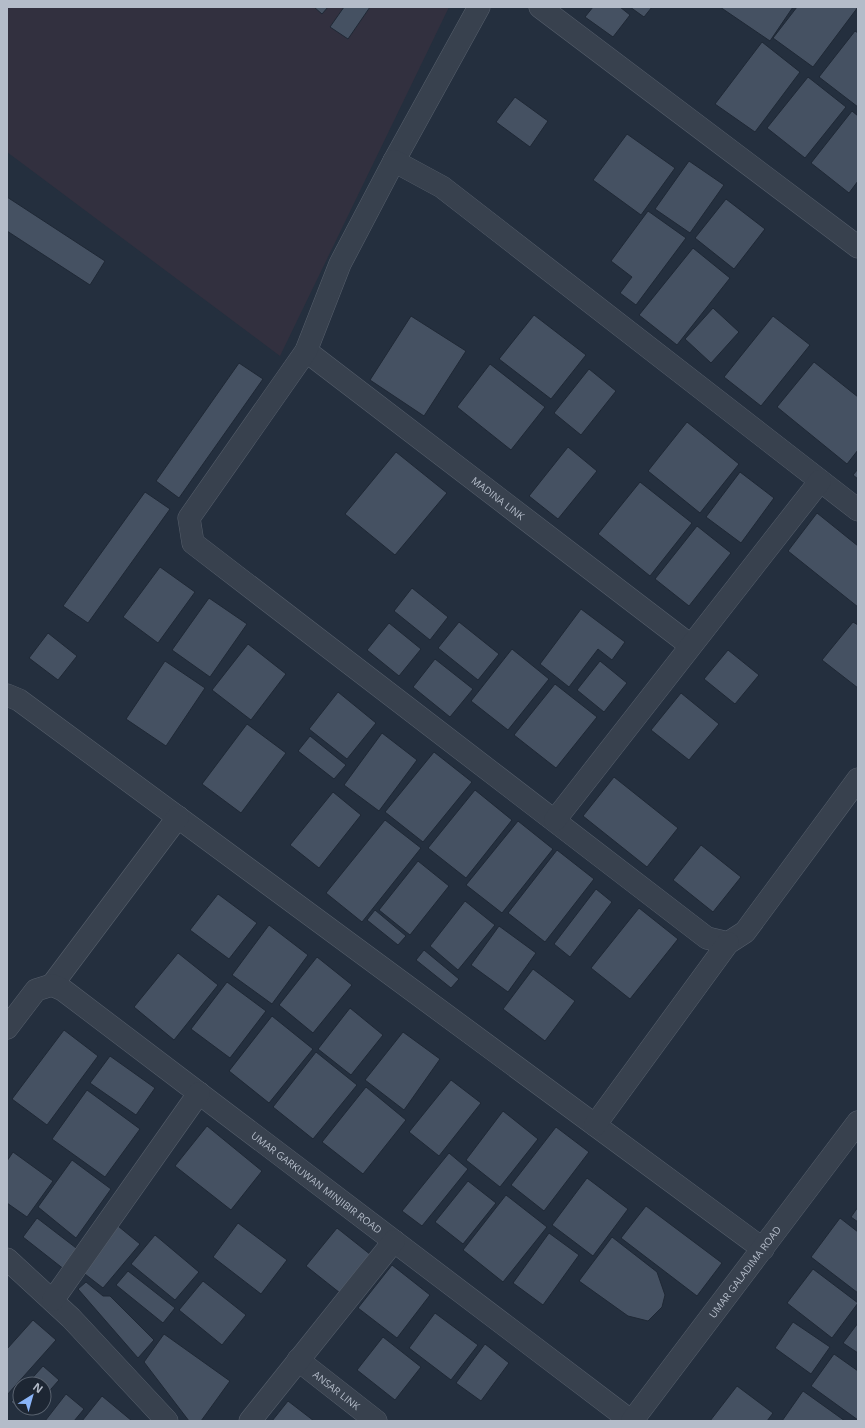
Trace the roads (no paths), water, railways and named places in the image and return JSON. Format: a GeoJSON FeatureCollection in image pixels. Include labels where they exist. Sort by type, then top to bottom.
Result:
{"type":"FeatureCollection","features":[{"type":"Feature","properties":{"kind":"street"},"geometry":{"type":"LineString","coordinates":[[478,7],[340,264],[306,351],[189,518],[193,543],[707,938],[728,943]]}},
{"type":"Feature","properties":{"kind":"street"},"geometry":{"type":"LineString","coordinates":[[540,7],[858,247]]}},
{"type":"Feature","properties":{"kind":"street"},"geometry":{"type":"LineString","coordinates":[[394,161],[442,188],[858,510]]}},
{"type":"Feature","properties":{"kind":"street","name":"MADINA LINK"},"geometry":{"type":"LineString","coordinates":[[306,351],[690,645]]}},
{"type":"Feature","properties":{"kind":"street"},"geometry":{"type":"LineString","coordinates":[[555,820],[690,645],[820,481]]}},
{"type":"Feature","properties":{"kind":"street"},"geometry":{"type":"LineString","coordinates":[[7,695],[19,700],[763,1248]]}},
{"type":"Feature","properties":{"kind":"street"},"geometry":{"type":"LineString","coordinates":[[595,1125],[728,943],[745,932],[858,779]]}},
{"type":"Feature","properties":{"kind":"street"},"geometry":{"type":"LineString","coordinates":[[7,1028],[36,990],[52,985],[178,817]]}},
{"type":"Feature","properties":{"kind":"street","name":"UMAR GARKUWAN MINJIBIR ROAD"},"geometry":{"type":"LineString","coordinates":[[52,985],[63,990],[631,1421]]}},
{"type":"Feature","properties":{"kind":"street"},"geometry":{"type":"LineString","coordinates":[[52,1300],[199,1093]]}},
{"type":"Feature","properties":{"kind":"street","name":"UMAR GALADIMA ROAD"},"geometry":{"type":"LineString","coordinates":[[631,1421],[858,1122]]}},
{"type":"Feature","properties":{"kind":"street"},"geometry":{"type":"LineString","coordinates":[[250,1421],[394,1241]]}},
{"type":"Feature","properties":{"kind":"street"},"geometry":{"type":"LineString","coordinates":[[7,1259],[52,1300],[167,1421]]}},
{"type":"Feature","properties":{"kind":"street","name":"ANSAR LINK"},"geometry":{"type":"LineString","coordinates":[[298,1360],[376,1421]]}}]}
